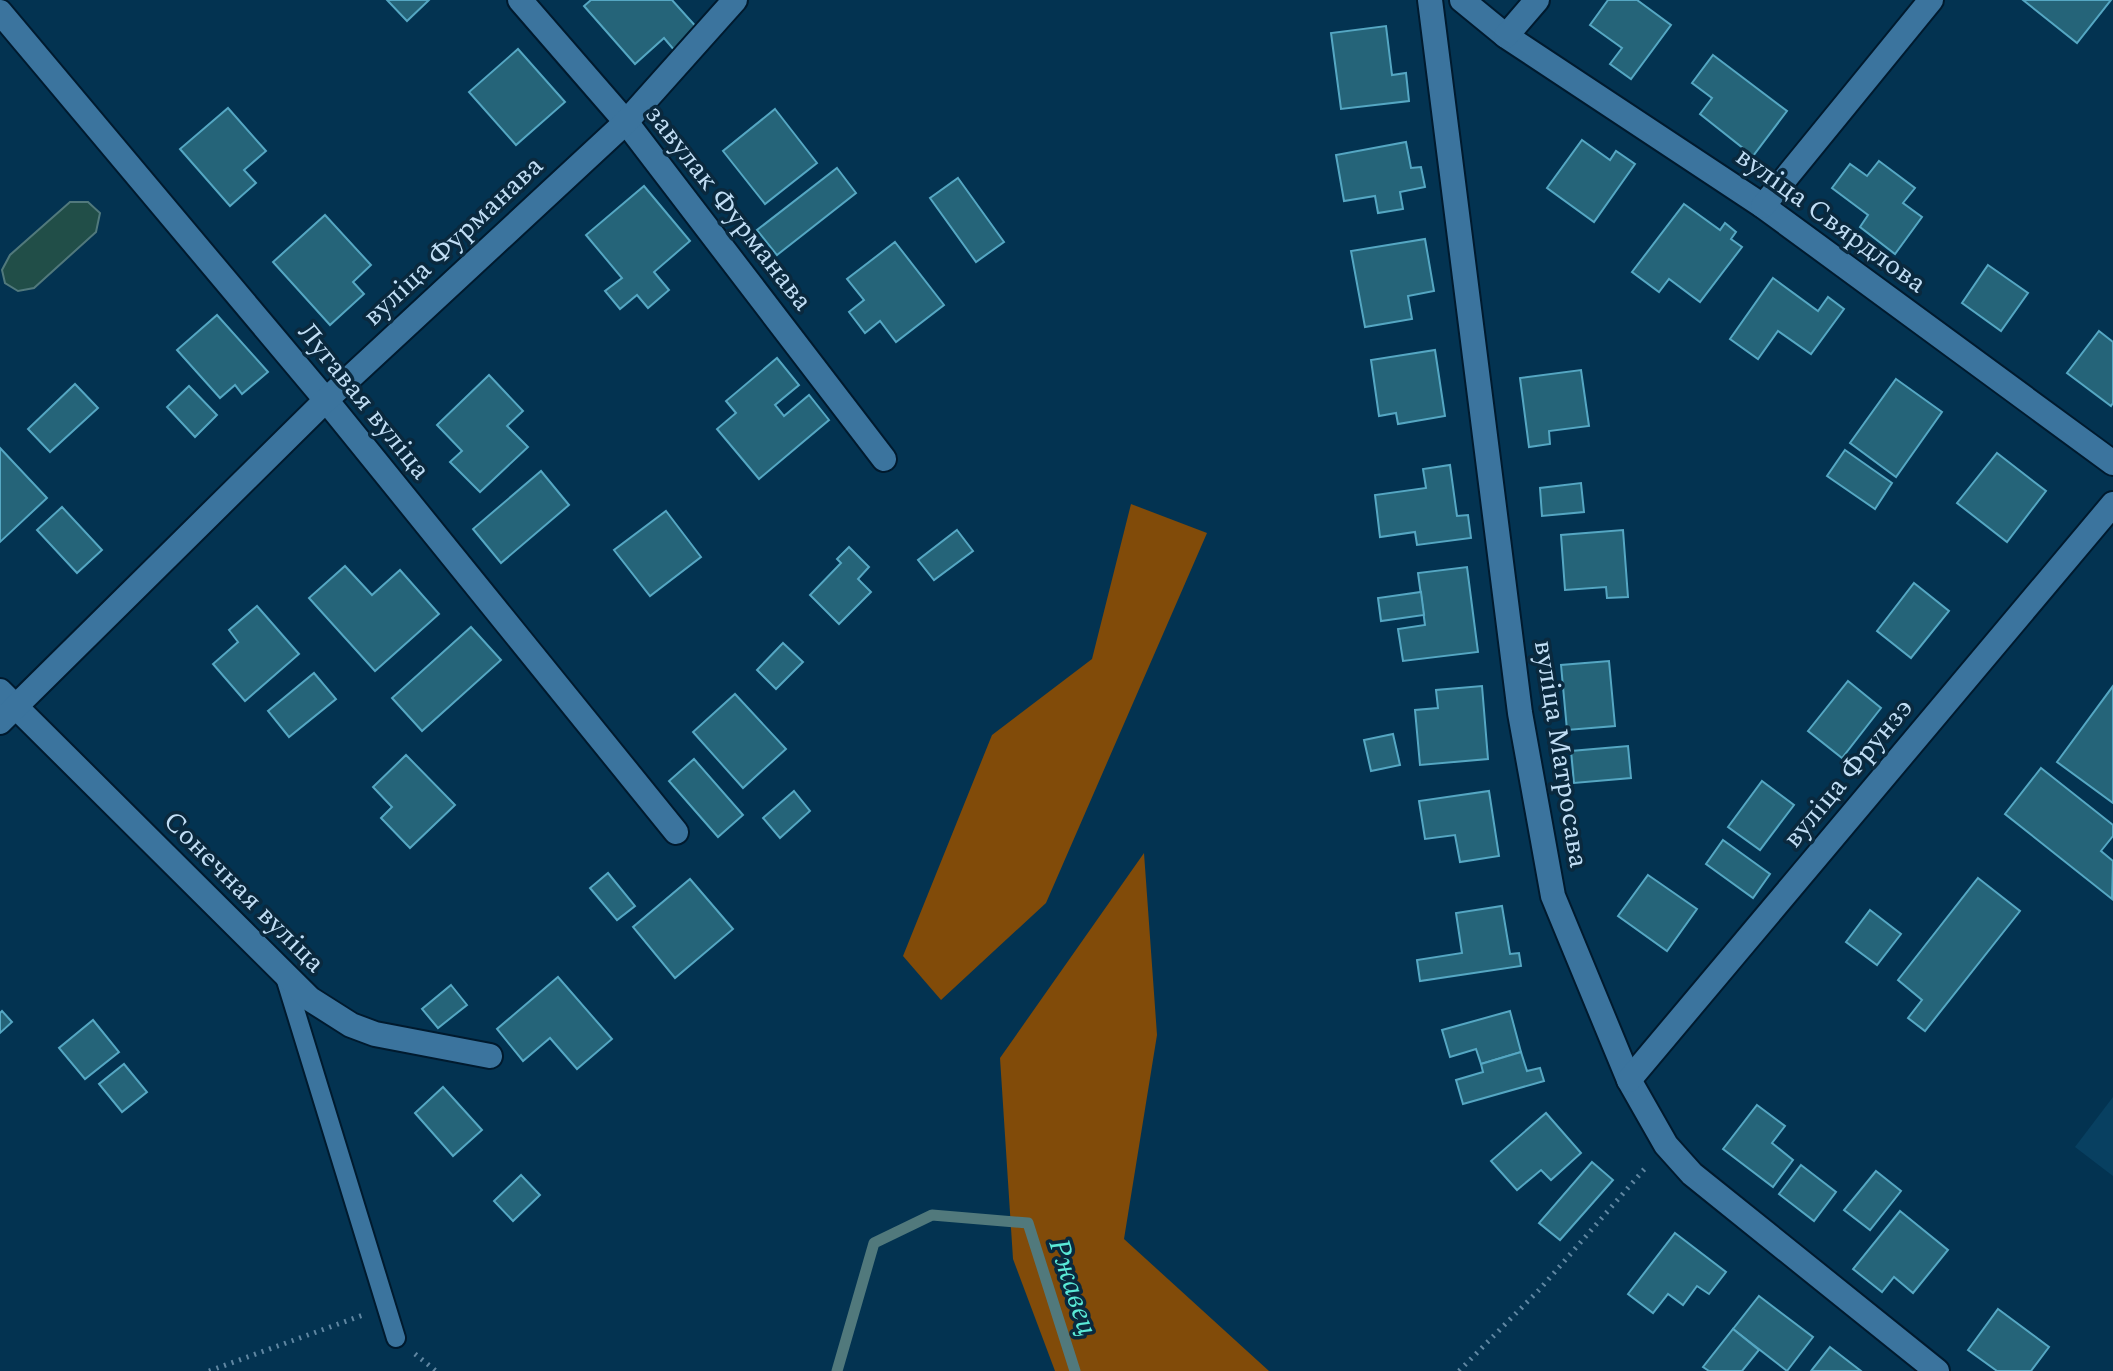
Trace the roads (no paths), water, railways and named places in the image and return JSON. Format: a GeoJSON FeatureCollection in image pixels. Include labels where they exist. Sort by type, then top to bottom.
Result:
{"type":"FeatureCollection","features":[{"type":"Feature","properties":{"kind":"street","name":"завулак Фурманава"},"geometry":{"type":"LineString","coordinates":[[520,0],[626,122],[884,459]]}},
{"type":"Feature","properties":{"kind":"street","name":"вуліца Фурманава"},"geometry":{"type":"LineString","coordinates":[[5,707],[326,400],[626,122],[735,0]]}},
{"type":"Feature","properties":{"kind":"street","name":"вуліца Матросава"},"geometry":{"type":"LineString","coordinates":[[1430,0],[1520,713],[1553,896],[1629,1080],[1666,1145],[1692,1174],[1937,1371]]}},
{"type":"Feature","properties":{"kind":"street"},"geometry":{"type":"LineString","coordinates":[[1462,0],[1506,36],[1537,0]]}},
{"type":"Feature","properties":{"kind":"street"},"geometry":{"type":"LineString","coordinates":[[1763,206],[1931,0]]}},
{"type":"Feature","properties":{"kind":"street","name":"Лугавая вуліца"},"geometry":{"type":"LineString","coordinates":[[0,12],[326,400],[676,832]]}},
{"type":"Feature","properties":{"kind":"street","name":"вуліца Свярдлова"},"geometry":{"type":"LineString","coordinates":[[1506,36],[1763,206],[2113,463]]}},
{"type":"Feature","properties":{"kind":"street","name":"вуліца Фрунзэ"},"geometry":{"type":"LineString","coordinates":[[1629,1080],[2113,504]]}},
{"type":"Feature","properties":{"kind":"street","name":"Сонечная вуліца"},"geometry":{"type":"LineString","coordinates":[[5,707],[310,999],[351,1025],[375,1034],[490,1056]]}},
{"type":"Feature","properties":{"kind":"lane"},"geometry":{"type":"LineString","coordinates":[[284,974],[396,1338]]}},
{"type":"Feature","properties":{"kind":"waterway","name":"Ржавец"},"geometry":{"type":"LineString","coordinates":[[837,1371],[874,1243],[932,1215],[1028,1223],[1075,1371]]}}]}
